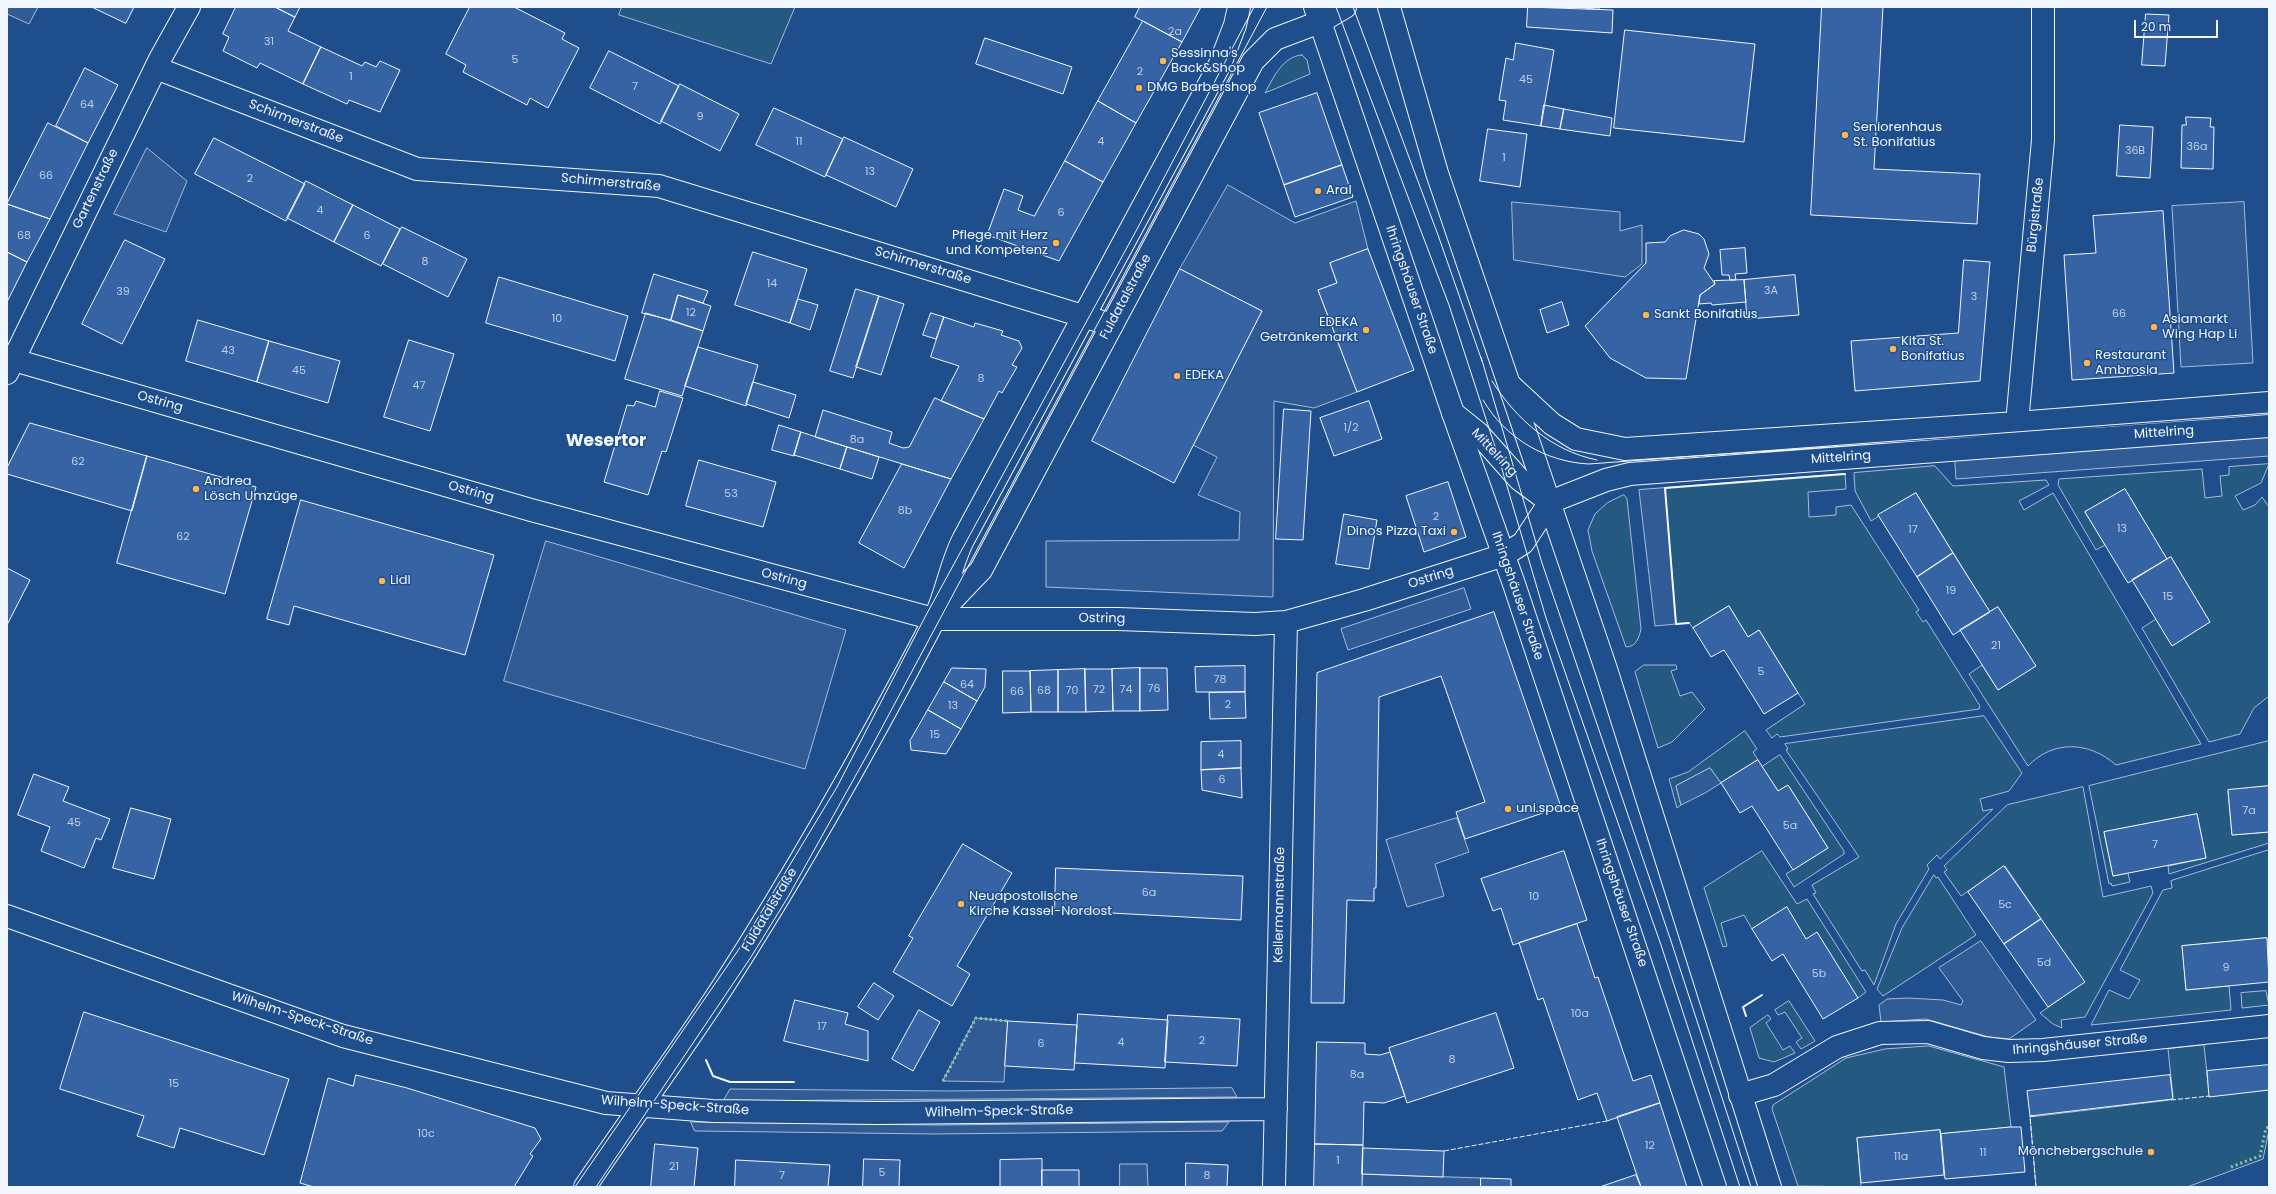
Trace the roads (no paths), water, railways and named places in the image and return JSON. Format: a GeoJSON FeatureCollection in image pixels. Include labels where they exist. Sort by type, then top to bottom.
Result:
{"type":"FeatureCollection","features":[{"type":"Feature","properties":{"kind":"street","name":"Gartenstraße"},"geometry":{"type":"LineString","coordinates":[[9,364],[156,68],[189,7]]}},
{"type":"Feature","properties":{"kind":"street","name":"Fuldatalstraße"},"geometry":{"type":"LineString","coordinates":[[585,1187],[640,1105],[721,990],[764,922],[842,788],[934,619],[957,551],[1220,64],[1235,25],[1239,7]]}},
{"type":"Feature","properties":{"kind":"street","name":"Fuldatalstraße"},"geometry":{"type":"LineString","coordinates":[[934,619],[981,570],[1253,61],[1275,39],[1317,14],[1345,7]]}},
{"type":"Feature","properties":{"kind":"street"},"geometry":{"type":"LineString","coordinates":[[1389,7],[1437,172],[1550,502],[1703,972],[1740,1095],[1770,1187]]}},
{"type":"Feature","properties":{"kind":"street","name":"Bürgistraße"},"geometry":{"type":"LineString","coordinates":[[2017,424],[2019,387],[2043,140],[2043,7]]}},
{"type":"Feature","properties":{"kind":"street","name":"Ihringshäuser Straße"},"geometry":{"type":"LineString","coordinates":[[1317,14],[1453,413],[1504,555],[1639,954],[1715,1187]]}},
{"type":"Feature","properties":{"kind":"street","name":"Schirmerstraße"},"geometry":{"type":"LineString","coordinates":[[156,68],[416,169],[659,186],[1112,324]]}},
{"type":"Feature","properties":{"kind":"street","name":"Ostring"},"geometry":{"type":"LineString","coordinates":[[9,364],[531,510],[934,619],[1118,619],[1255,624],[1286,622],[1364,600],[1504,555],[1523,543],[1550,502]]}},
{"type":"Feature","properties":{"kind":"street","name":"Mittelring"},"geometry":{"type":"LineString","coordinates":[[1511,386],[1552,424],[1576,440],[1625,449],[2017,424],[2269,403]]}},
{"type":"Feature","properties":{"kind":"street","name":"Mittelring"},"geometry":{"type":"LineString","coordinates":[[1453,413],[1478,433],[1519,480],[1550,502],[1606,480],[1630,474],[2269,426]]}},
{"type":"Feature","properties":{"kind":"street","name":"Kellermannstraße"},"geometry":{"type":"LineString","coordinates":[[1274,1187],[1286,622]]}},
{"type":"Feature","properties":{"kind":"street","name":"Wilhelm-Speck-Straße"},"geometry":{"type":"LineString","coordinates":[[7,916],[343,1036],[606,1103],[713,1111],[878,1113],[1276,1109]]}},
{"type":"Feature","properties":{"kind":"street","name":"Ihringshäuser Straße"},"geometry":{"type":"LineString","coordinates":[[1740,1095],[1774,1085],[1837,1048],[1880,1033],[1928,1032],[1983,1048],[2009,1051],[2043,1050],[2269,1026]]}},
{"type":"Feature","properties":{"kind":"tram line"},"geometry":{"type":"LineString","coordinates":[[575,1187],[739,949],[837,787],[925,617],[1136,231],[1254,7]]}},
{"type":"Feature","properties":{"kind":"tram line"},"geometry":{"type":"LineString","coordinates":[[596,1187],[751,957],[788,897],[871,748],[1267,7]]}},
{"type":"Feature","properties":{"kind":"tram line"},"geometry":{"type":"LineString","coordinates":[[1336,7],[1449,305],[1499,459],[1546,618],[1661,945],[1740,1187]]}},
{"type":"Feature","properties":{"kind":"tram line"},"geometry":{"type":"LineString","coordinates":[[1353,7],[1438,235],[1482,361]]}},
{"type":"Feature","properties":{"kind":"tram line"},"geometry":{"type":"LineString","coordinates":[[1481,357],[1542,563],[1671,941],[1751,1187]]}},
{"type":"Feature","properties":{"kind":"tram line"},"geometry":{"type":"LineString","coordinates":[[1492,381],[1512,408],[1550,441],[1581,456],[1597,460]]}},
{"type":"Feature","properties":{"kind":"tram line"},"geometry":{"type":"LineString","coordinates":[[1483,400],[1492,414],[1503,426],[1528,446],[1557,458],[1589,464],[2269,413]]}},
{"type":"Feature","properties":{"kind":"place","name":"Sessinna's Back&Shop"},"geometry":{"type":"Point","coordinates":[1163,61]}},
{"type":"Feature","properties":{"kind":"place","name":"DMG Barbershop"},"geometry":{"type":"Point","coordinates":[1139,88]}},
{"type":"Feature","properties":{"kind":"place","name":"Seniorenhaus St. Bonifatius"},"geometry":{"type":"Point","coordinates":[1845,135]}},
{"type":"Feature","properties":{"kind":"place","name":"Aral"},"geometry":{"type":"Point","coordinates":[1318,191]}},
{"type":"Feature","properties":{"kind":"place","name":"Pflege mit Herz und Kompetenz"},"geometry":{"type":"Point","coordinates":[1056,243]}},
{"type":"Feature","properties":{"kind":"place","name":"Sankt Bonifatius"},"geometry":{"type":"Point","coordinates":[1646,315]}},
{"type":"Feature","properties":{"kind":"place","name":"Asiamarkt Wing Hap Li"},"geometry":{"type":"Point","coordinates":[2154,327]}},
{"type":"Feature","properties":{"kind":"place","name":"EDEKA Getränkemarkt"},"geometry":{"type":"Point","coordinates":[1366,330]}},
{"type":"Feature","properties":{"kind":"place","name":"Kita St. Bonifatius"},"geometry":{"type":"Point","coordinates":[1893,349]}},
{"type":"Feature","properties":{"kind":"place","name":"Restaurant Ambrosia"},"geometry":{"type":"Point","coordinates":[2087,363]}},
{"type":"Feature","properties":{"kind":"place","name":"EDEKA"},"geometry":{"type":"Point","coordinates":[1177,376]}},
{"type":"Feature","properties":{"kind":"place","name":"Andrea Lösch Umzüge"},"geometry":{"type":"Point","coordinates":[196,489]}},
{"type":"Feature","properties":{"kind":"place","name":"Dinos Pizza Taxi"},"geometry":{"type":"Point","coordinates":[1454,532]}},
{"type":"Feature","properties":{"kind":"place","name":"Lidl"},"geometry":{"type":"Point","coordinates":[382,581]}},
{"type":"Feature","properties":{"kind":"place","name":"uni.space"},"geometry":{"type":"Point","coordinates":[1508,809]}},
{"type":"Feature","properties":{"kind":"place","name":"Neuapostolische Kirche Kassel-Nordost"},"geometry":{"type":"Point","coordinates":[961,904]}},
{"type":"Feature","properties":{"kind":"place","name":"Mönchebergschule"},"geometry":{"type":"Point","coordinates":[2151,1152]}},
{"type":"Feature","properties":{"kind":"district","name":"Wesertor"},"geometry":{"type":"Point","coordinates":[606,442]}}]}
